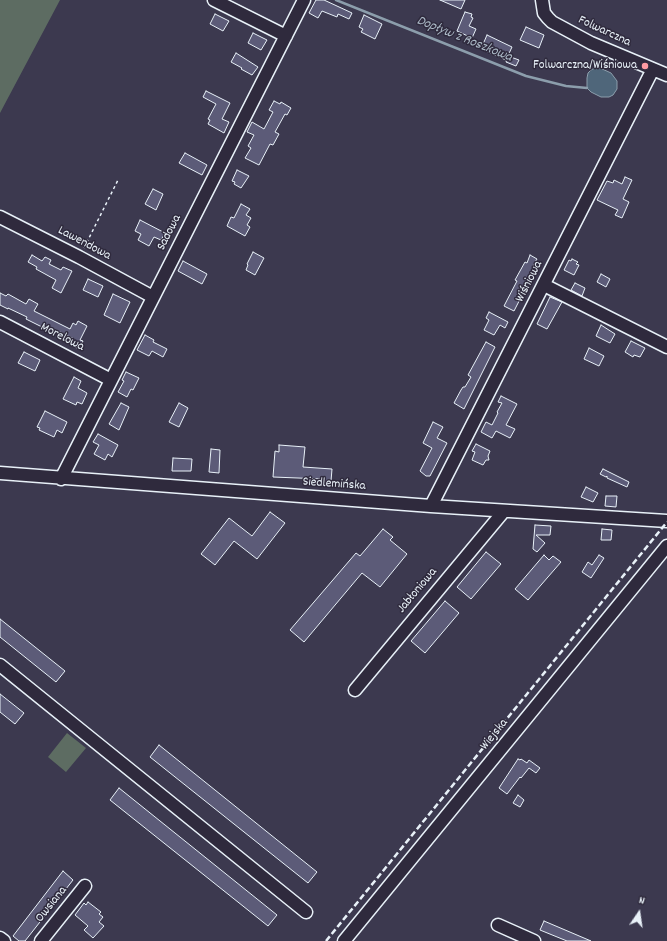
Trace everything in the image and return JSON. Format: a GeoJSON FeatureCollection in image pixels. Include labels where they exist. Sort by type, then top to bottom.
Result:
{"type":"FeatureCollection","features":[{"type":"Feature","properties":{"kind":"street"},"geometry":{"type":"LineString","coordinates":[[214,0],[286,36]]}},
{"type":"Feature","properties":{"kind":"street","name":"Sadowa"},"geometry":{"type":"LineString","coordinates":[[61,479],[304,0]]}},
{"type":"Feature","properties":{"kind":"street","name":"Folwarczna"},"geometry":{"type":"LineString","coordinates":[[542,0],[544,13],[552,22],[591,43],[667,75]]}},
{"type":"Feature","properties":{"kind":"street","name":"Wiśniowa"},"geometry":{"type":"LineString","coordinates":[[431,506],[653,69]]}},
{"type":"Feature","properties":{"kind":"street","name":"Lawendowa"},"geometry":{"type":"LineString","coordinates":[[0,218],[79,257],[153,297]]}},
{"type":"Feature","properties":{"kind":"street"},"geometry":{"type":"LineString","coordinates":[[544,285],[667,347]]}},
{"type":"Feature","properties":{"kind":"street","name":"Morelowa"},"geometry":{"type":"LineString","coordinates":[[0,322],[111,380]]}},
{"type":"Feature","properties":{"kind":"street","name":"Siedlemińska"},"geometry":{"type":"LineString","coordinates":[[0,473],[61,479],[431,506],[667,521]]}},
{"type":"Feature","properties":{"kind":"street","name":"Jabłoniowa"},"geometry":{"type":"LineString","coordinates":[[355,690],[504,511]]}},
{"type":"Feature","properties":{"kind":"street","name":"Wiejska"},"geometry":{"type":"LineString","coordinates":[[344,941],[667,546]]}},
{"type":"Feature","properties":{"kind":"street"},"geometry":{"type":"LineString","coordinates":[[0,665],[306,912]]}},
{"type":"Feature","properties":{"kind":"street","name":"Owsiana"},"geometry":{"type":"LineString","coordinates":[[42,941],[85,886]]}},
{"type":"Feature","properties":{"kind":"street"},"geometry":{"type":"LineString","coordinates":[[498,925],[534,941]]}},
{"type":"Feature","properties":{"kind":"street"},"geometry":{"type":"LineString","coordinates":[[0,938],[4,941]]}},
{"type":"Feature","properties":{"kind":"path"},"geometry":{"type":"LineString","coordinates":[[79,257],[118,180]]}},
{"type":"Feature","properties":{"kind":"green space"},"geometry":{"type":"Polygon","coordinates":[[[0,0],[60,0],[0,113],[0,0]]]}},
{"type":"Feature","properties":{"kind":"green space"},"geometry":{"type":"Polygon","coordinates":[[[67,733],[86,748],[66,772],[48,757],[67,733]]]}},
{"type":"Feature","properties":{"kind":"water"},"geometry":{"type":"Polygon","coordinates":[[[595,68],[600,68],[611,73],[617,81],[617,89],[613,95],[609,97],[601,97],[591,92],[587,88],[588,73],[595,68]]]}},
{"type":"Feature","properties":{"kind":"building"},"geometry":{"type":"Polygon","coordinates":[[[316,0],[324,0],[352,13],[349,19],[338,14],[337,17],[322,11],[318,18],[309,13],[316,0]]]}},
{"type":"Feature","properties":{"kind":"building"},"geometry":{"type":"Polygon","coordinates":[[[440,0],[465,0],[461,9],[440,0]]]}},
{"type":"Feature","properties":{"kind":"building"},"geometry":{"type":"Polygon","coordinates":[[[465,12],[472,14],[471,17],[473,18],[469,26],[476,29],[472,38],[457,31],[465,12]]]}},
{"type":"Feature","properties":{"kind":"building"},"geometry":{"type":"Polygon","coordinates":[[[215,14],[229,21],[223,31],[210,24],[215,14]]]}},
{"type":"Feature","properties":{"kind":"building"},"geometry":{"type":"Polygon","coordinates":[[[364,15],[382,24],[375,39],[361,32],[363,29],[359,27],[364,15]]]}},
{"type":"Feature","properties":{"kind":"building"},"geometry":{"type":"Polygon","coordinates":[[[526,27],[544,35],[539,48],[520,40],[526,27]]]}},
{"type":"Feature","properties":{"kind":"building"},"geometry":{"type":"Polygon","coordinates":[[[253,33],[267,40],[261,50],[248,43],[253,33]]]}},
{"type":"Feature","properties":{"kind":"building"},"geometry":{"type":"Polygon","coordinates":[[[487,35],[512,47],[506,60],[481,49],[487,35]]]}},
{"type":"Feature","properties":{"kind":"building"},"geometry":{"type":"Polygon","coordinates":[[[236,53],[258,67],[252,75],[231,62],[236,53]]]}},
{"type":"Feature","properties":{"kind":"building"},"geometry":{"type":"Polygon","coordinates":[[[508,56],[519,60],[516,66],[506,62],[508,56]]]}},
{"type":"Feature","properties":{"kind":"building"},"geometry":{"type":"Polygon","coordinates":[[[206,91],[230,103],[222,119],[229,122],[224,133],[208,124],[210,120],[208,119],[216,104],[203,97],[206,91]]]}},
{"type":"Feature","properties":{"kind":"building"},"geometry":{"type":"Polygon","coordinates":[[[274,101],[280,104],[281,102],[291,108],[287,115],[285,114],[275,132],[279,134],[273,145],[270,144],[259,165],[245,158],[251,148],[248,146],[254,135],[247,132],[252,122],[264,129],[273,112],[269,110],[274,101]]]}},
{"type":"Feature","properties":{"kind":"building"},"geometry":{"type":"Polygon","coordinates":[[[185,153],[207,165],[202,175],[179,163],[185,153]]]}},
{"type":"Feature","properties":{"kind":"building"},"geometry":{"type":"Polygon","coordinates":[[[237,170],[249,176],[241,188],[232,181],[237,170]]]}},
{"type":"Feature","properties":{"kind":"building"},"geometry":{"type":"Polygon","coordinates":[[[625,177],[632,180],[623,199],[629,202],[622,218],[615,215],[618,210],[597,200],[607,181],[613,183],[614,180],[622,184],[625,177]]]}},
{"type":"Feature","properties":{"kind":"building"},"geometry":{"type":"Polygon","coordinates":[[[153,189],[163,194],[156,210],[145,204],[153,189]]]}},
{"type":"Feature","properties":{"kind":"building"},"geometry":{"type":"Polygon","coordinates":[[[241,204],[250,209],[246,215],[251,218],[247,225],[250,227],[245,236],[227,226],[231,217],[234,218],[241,204]]]}},
{"type":"Feature","properties":{"kind":"building"},"geometry":{"type":"Polygon","coordinates":[[[140,220],[165,233],[161,240],[154,237],[149,246],[138,240],[141,234],[135,231],[140,220]]]}},
{"type":"Feature","properties":{"kind":"building"},"geometry":{"type":"Polygon","coordinates":[[[253,252],[264,258],[255,275],[246,270],[247,264],[253,252]]]}},
{"type":"Feature","properties":{"kind":"building"},"geometry":{"type":"Polygon","coordinates":[[[32,255],[42,261],[45,257],[51,260],[49,264],[61,270],[63,267],[72,271],[61,293],[52,288],[56,280],[36,269],[37,267],[28,262],[32,255]]]}},
{"type":"Feature","properties":{"kind":"building"},"geometry":{"type":"Polygon","coordinates":[[[530,255],[537,259],[533,266],[536,268],[514,311],[504,306],[517,281],[515,280],[525,262],[527,263],[530,255]]]}},
{"type":"Feature","properties":{"kind":"building"},"geometry":{"type":"Polygon","coordinates":[[[572,259],[578,262],[576,264],[579,265],[574,275],[564,270],[569,260],[571,261],[572,259]]]}},
{"type":"Feature","properties":{"kind":"building"},"geometry":{"type":"Polygon","coordinates":[[[183,261],[207,274],[202,284],[178,271],[183,261]]]}},
{"type":"Feature","properties":{"kind":"building"},"geometry":{"type":"Polygon","coordinates":[[[601,274],[610,279],[606,287],[597,282],[601,274]]]}},
{"type":"Feature","properties":{"kind":"building"},"geometry":{"type":"Polygon","coordinates":[[[88,279],[103,286],[98,297],[83,290],[88,279]]]}},
{"type":"Feature","properties":{"kind":"building"},"geometry":{"type":"Polygon","coordinates":[[[575,283],[585,288],[582,296],[571,290],[575,283]]]}},
{"type":"Feature","properties":{"kind":"building"},"geometry":{"type":"Polygon","coordinates":[[[0,293],[6,296],[8,294],[26,304],[29,299],[38,304],[34,311],[70,329],[73,323],[76,325],[78,321],[87,326],[80,340],[83,341],[79,349],[71,345],[74,339],[56,330],[54,333],[26,319],[27,317],[0,305],[0,293]]]}},
{"type":"Feature","properties":{"kind":"building"},"geometry":{"type":"Polygon","coordinates":[[[113,294],[130,302],[120,323],[104,315],[113,294]]]}},
{"type":"Feature","properties":{"kind":"building"},"geometry":{"type":"Polygon","coordinates":[[[550,297],[562,302],[547,329],[537,324],[550,297]]]}},
{"type":"Feature","properties":{"kind":"building"},"geometry":{"type":"Polygon","coordinates":[[[489,312],[508,322],[505,328],[500,325],[494,335],[484,330],[489,320],[486,318],[489,312]]]}},
{"type":"Feature","properties":{"kind":"building"},"geometry":{"type":"Polygon","coordinates":[[[601,325],[615,334],[610,343],[596,336],[601,325]]]}},
{"type":"Feature","properties":{"kind":"building"},"geometry":{"type":"Polygon","coordinates":[[[145,335],[154,340],[153,342],[167,349],[163,357],[152,351],[149,356],[137,350],[145,335]]]}},
{"type":"Feature","properties":{"kind":"building"},"geometry":{"type":"Polygon","coordinates":[[[631,341],[645,348],[640,357],[634,355],[633,357],[625,352],[631,341]]]}},
{"type":"Feature","properties":{"kind":"building"},"geometry":{"type":"Polygon","coordinates":[[[486,342],[495,347],[464,409],[454,403],[461,390],[465,387],[471,377],[468,375],[486,342]]]}},
{"type":"Feature","properties":{"kind":"building"},"geometry":{"type":"Polygon","coordinates":[[[589,348],[604,356],[599,366],[584,359],[589,348]]]}},
{"type":"Feature","properties":{"kind":"building"},"geometry":{"type":"Polygon","coordinates":[[[24,352],[40,360],[35,371],[18,363],[24,352]]]}},
{"type":"Feature","properties":{"kind":"building"},"geometry":{"type":"Polygon","coordinates":[[[126,372],[139,378],[133,390],[131,389],[127,397],[118,392],[124,381],[122,380],[126,372]]]}},
{"type":"Feature","properties":{"kind":"building"},"geometry":{"type":"Polygon","coordinates":[[[74,377],[81,381],[78,388],[87,393],[82,404],[77,402],[76,405],[63,399],[74,377]]]}},
{"type":"Feature","properties":{"kind":"building"},"geometry":{"type":"Polygon","coordinates":[[[501,396],[517,404],[506,425],[515,429],[510,438],[496,431],[492,438],[481,432],[486,422],[492,425],[502,403],[498,402],[501,396]]]}},
{"type":"Feature","properties":{"kind":"building"},"geometry":{"type":"Polygon","coordinates":[[[121,403],[129,407],[119,430],[109,424],[121,403]]]}},
{"type":"Feature","properties":{"kind":"building"},"geometry":{"type":"Polygon","coordinates":[[[179,403],[188,408],[179,427],[169,422],[179,403]]]}},
{"type":"Feature","properties":{"kind":"building"},"geometry":{"type":"Polygon","coordinates":[[[45,411],[67,422],[62,433],[57,430],[54,437],[39,430],[40,428],[37,427],[45,411]]]}},
{"type":"Feature","properties":{"kind":"building"},"geometry":{"type":"Polygon","coordinates":[[[433,422],[443,427],[437,438],[447,443],[430,476],[426,476],[420,471],[432,448],[423,443],[433,422]]]}},
{"type":"Feature","properties":{"kind":"building"},"geometry":{"type":"Polygon","coordinates":[[[98,434],[118,445],[112,457],[108,454],[105,460],[94,454],[99,445],[93,442],[98,434]]]}},
{"type":"Feature","properties":{"kind":"building"},"geometry":{"type":"Polygon","coordinates":[[[476,444],[490,451],[488,456],[489,460],[486,460],[483,465],[472,460],[475,452],[472,451],[476,444]]]}},
{"type":"Feature","properties":{"kind":"building"},"geometry":{"type":"Polygon","coordinates":[[[279,445],[305,447],[303,467],[332,469],[331,481],[323,481],[323,479],[273,477],[275,451],[279,452],[279,445]]]}},
{"type":"Feature","properties":{"kind":"building"},"geometry":{"type":"Polygon","coordinates":[[[211,449],[220,450],[219,473],[209,472],[211,449]]]}},
{"type":"Feature","properties":{"kind":"building"},"geometry":{"type":"Polygon","coordinates":[[[173,458],[192,459],[191,471],[172,471],[173,458]]]}},
{"type":"Feature","properties":{"kind":"building"},"geometry":{"type":"Polygon","coordinates":[[[603,469],[629,482],[627,487],[607,478],[607,476],[606,477],[600,474],[603,469]]]}},
{"type":"Feature","properties":{"kind":"building"},"geometry":{"type":"Polygon","coordinates":[[[586,487],[598,493],[593,502],[581,497],[586,487]]]}},
{"type":"Feature","properties":{"kind":"building"},"geometry":{"type":"Polygon","coordinates":[[[606,496],[617,496],[616,507],[605,506],[606,496]]]}},
{"type":"Feature","properties":{"kind":"building"},"geometry":{"type":"Polygon","coordinates":[[[270,512],[285,523],[257,559],[234,541],[215,565],[201,554],[229,518],[252,536],[270,512]]]}},
{"type":"Feature","properties":{"kind":"building"},"geometry":{"type":"Polygon","coordinates":[[[535,525],[551,526],[550,535],[536,535],[545,543],[537,552],[533,549],[535,525]]]}},
{"type":"Feature","properties":{"kind":"building"},"geometry":{"type":"Polygon","coordinates":[[[383,529],[393,537],[390,540],[407,554],[380,587],[362,573],[304,642],[290,630],[356,553],[360,556],[383,529]]]}},
{"type":"Feature","properties":{"kind":"building"},"geometry":{"type":"Polygon","coordinates":[[[602,529],[612,530],[611,540],[601,540],[602,529]]]}},
{"type":"Feature","properties":{"kind":"building"},"geometry":{"type":"Polygon","coordinates":[[[486,552],[501,564],[471,599],[457,587],[486,552]]]}},
{"type":"Feature","properties":{"kind":"building"},"geometry":{"type":"Polygon","coordinates":[[[544,555],[549,560],[553,556],[561,562],[528,600],[515,589],[544,555]]]}},
{"type":"Feature","properties":{"kind":"building"},"geometry":{"type":"Polygon","coordinates":[[[599,555],[604,558],[591,578],[582,572],[588,562],[592,565],[599,555]]]}},
{"type":"Feature","properties":{"kind":"building"},"geometry":{"type":"Polygon","coordinates":[[[445,601],[459,613],[425,653],[411,641],[445,601]]]}},
{"type":"Feature","properties":{"kind":"building"},"geometry":{"type":"Polygon","coordinates":[[[0,619],[65,671],[56,682],[0,637],[0,619]]]}},
{"type":"Feature","properties":{"kind":"building"},"geometry":{"type":"Polygon","coordinates":[[[0,694],[24,713],[15,724],[0,712],[0,694]]]}},
{"type":"Feature","properties":{"kind":"building"},"geometry":{"type":"Polygon","coordinates":[[[159,745],[317,872],[308,883],[150,757],[159,745]]]}},
{"type":"Feature","properties":{"kind":"building"},"geometry":{"type":"Polygon","coordinates":[[[518,759],[521,759],[527,763],[529,760],[540,768],[536,773],[529,768],[507,794],[499,788],[518,759]]]}},
{"type":"Feature","properties":{"kind":"building"},"geometry":{"type":"Polygon","coordinates":[[[119,788],[277,915],[268,926],[110,800],[119,788]]]}},
{"type":"Feature","properties":{"kind":"building"},"geometry":{"type":"Polygon","coordinates":[[[518,795],[524,800],[520,807],[513,803],[518,795]]]}},
{"type":"Feature","properties":{"kind":"building"},"geometry":{"type":"Polygon","coordinates":[[[63,871],[73,880],[25,941],[19,941],[13,936],[63,871]]]}},
{"type":"Feature","properties":{"kind":"building"},"geometry":{"type":"Polygon","coordinates":[[[88,902],[101,912],[99,914],[103,917],[99,922],[104,926],[93,938],[84,930],[88,926],[75,915],[84,903],[86,905],[88,902]]]}},
{"type":"Feature","properties":{"kind":"building"},"geometry":{"type":"Polygon","coordinates":[[[544,921],[591,941],[567,941],[540,930],[544,921]]]}},
{"type":"Feature","properties":{"kind":"waterway","name":"Dopływ z Roszkowa"},"geometry":{"type":"LineString","coordinates":[[336,0],[526,76],[566,86],[587,88]]}},
{"type":"Feature","properties":{"kind":"railway"},"geometry":{"type":"LineString","coordinates":[[326,941],[667,522]]}},
{"type":"Feature","properties":{"kind":"place","name":"Folwarczna/Wiśniowa"},"geometry":{"type":"Point","coordinates":[645,66]}}]}
